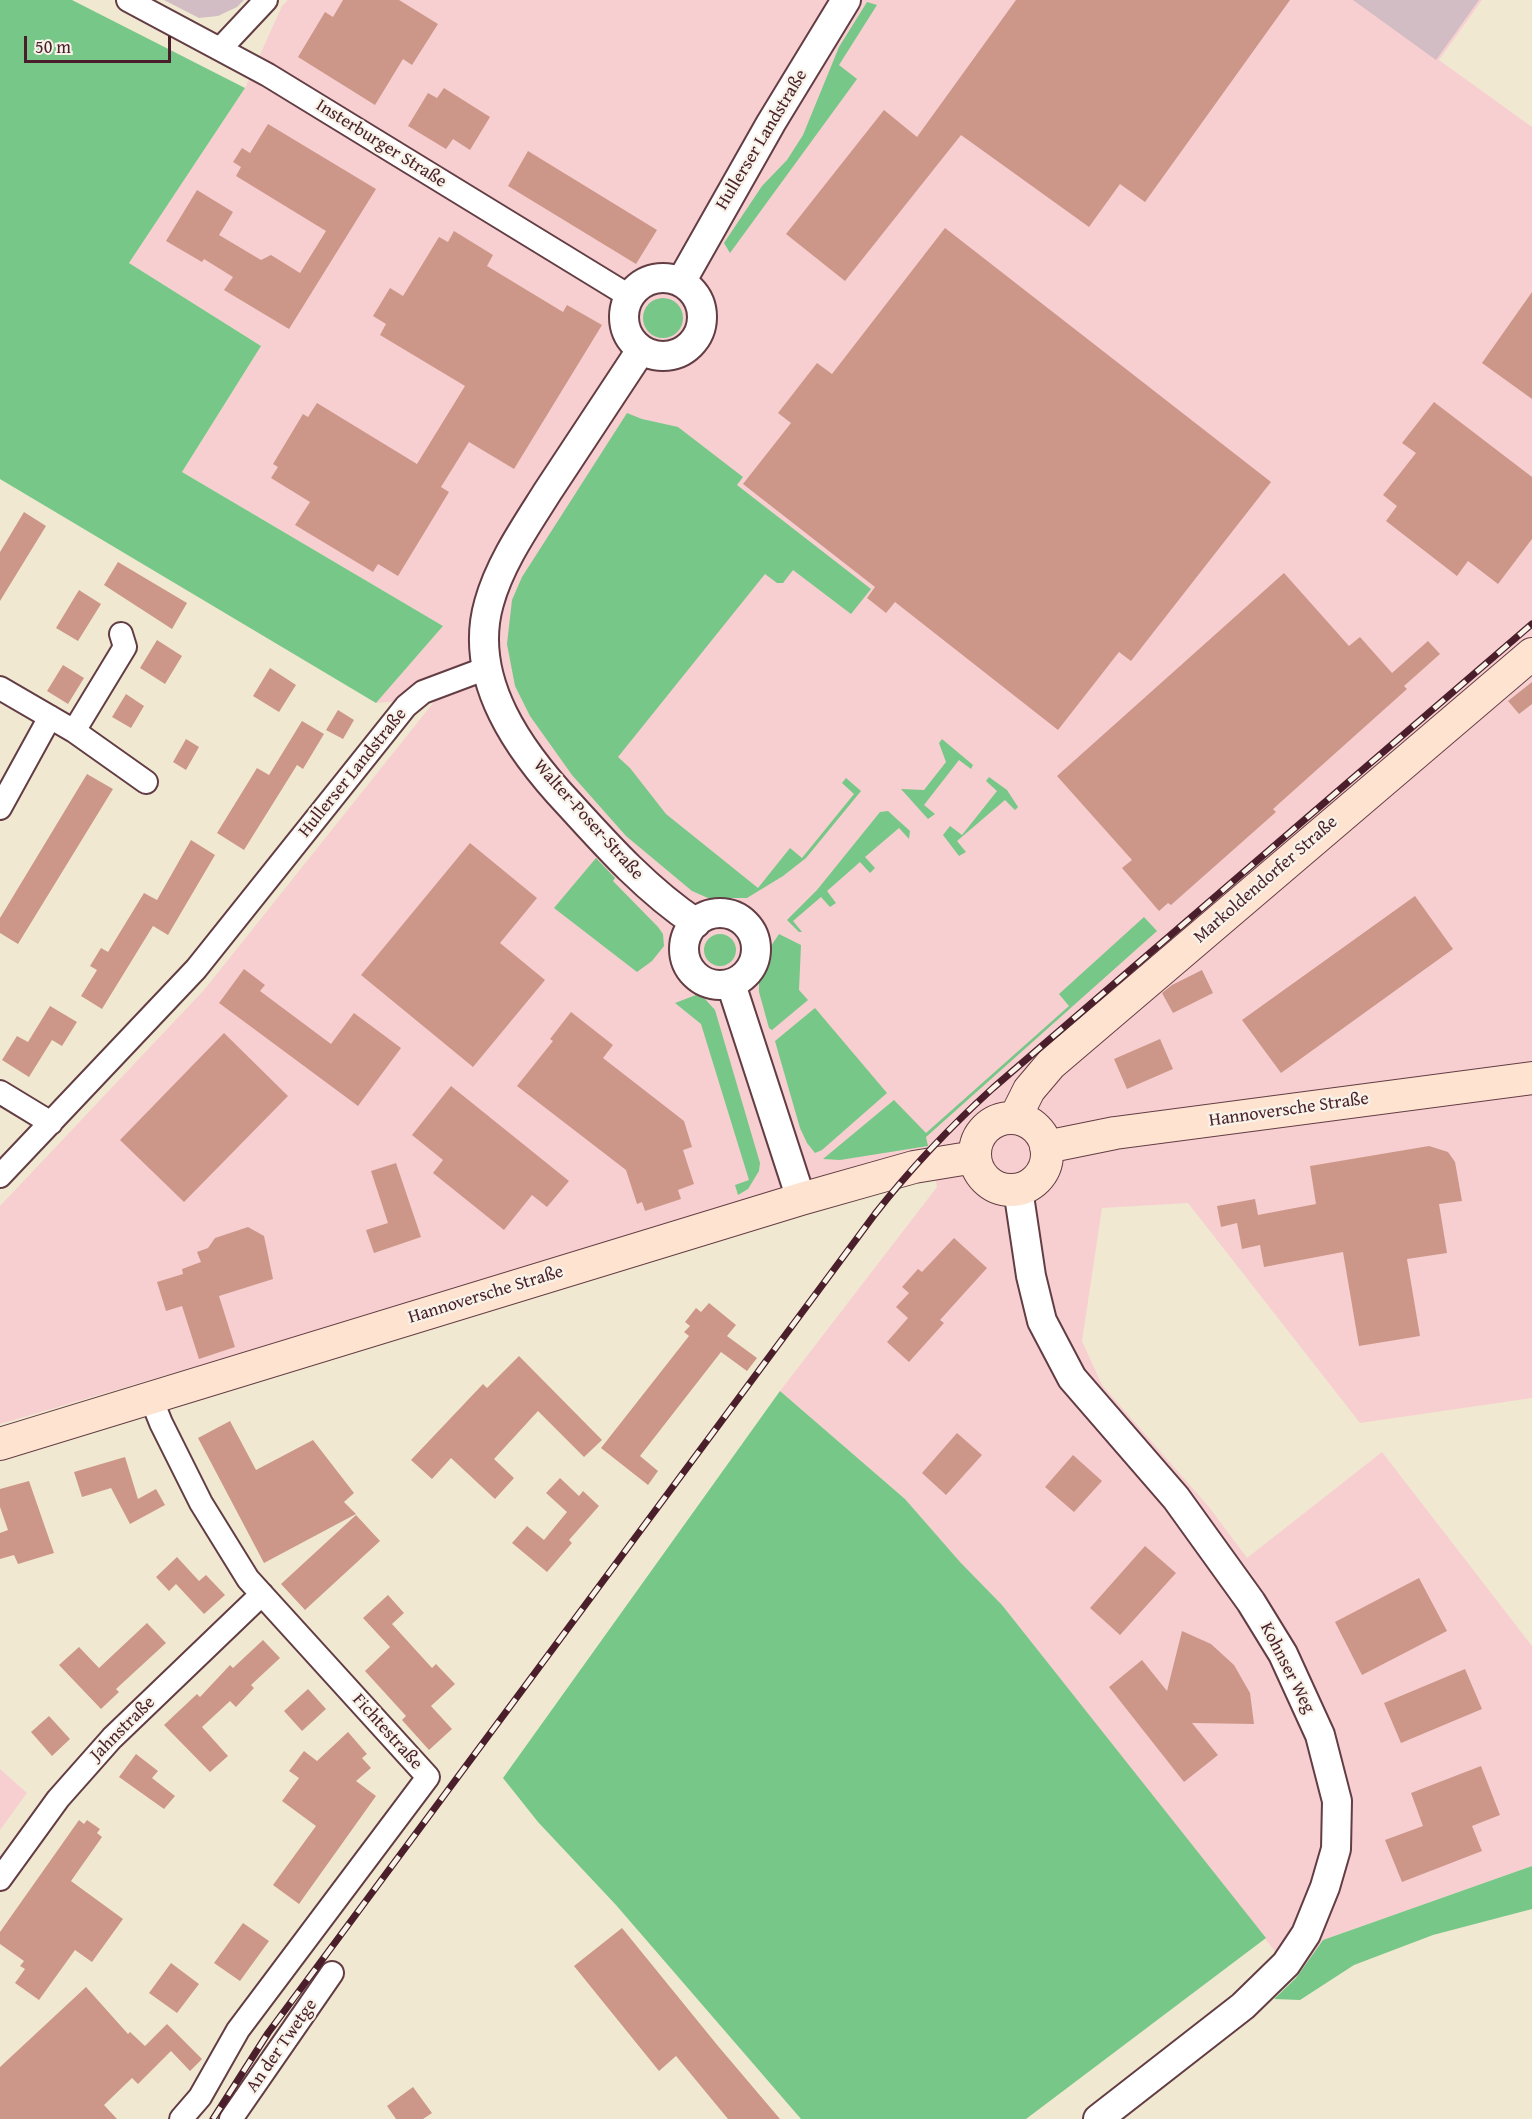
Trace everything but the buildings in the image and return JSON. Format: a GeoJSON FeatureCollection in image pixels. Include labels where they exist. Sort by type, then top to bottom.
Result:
{"type":"FeatureCollection","features":[{"type":"Feature","properties":{"kind":"main road","name":"Markoldendorfer Straße"},"geometry":{"type":"LineString","coordinates":[[1015,1118],[1029,1090],[1051,1064],[1532,654]]}},
{"type":"Feature","properties":{"kind":"main road","name":"Hannoversche Straße"},"geometry":{"type":"LineString","coordinates":[[1046,1147],[1115,1133],[1532,1078]]}},
{"type":"Feature","properties":{"kind":"main road"},"geometry":{"type":"LineString","coordinates":[[1015,1118],[1035,1127],[1046,1147],[1047,1160],[1042,1172],[1034,1182],[1018,1189],[998,1188],[986,1180],[978,1170],[975,1157],[977,1141],[986,1128],[999,1120],[1015,1118]]}},
{"type":"Feature","properties":{"kind":"main road","name":"Hannoversche Straße"},"geometry":{"type":"LineString","coordinates":[[0,1444],[801,1199],[914,1167],[975,1157]]}},
{"type":"Feature","properties":{"kind":"street","name":"Insterburger Straße"},"geometry":{"type":"LineString","coordinates":[[128,0],[221,48],[629,296]]}},
{"type":"Feature","properties":{"kind":"street"},"geometry":{"type":"LineString","coordinates":[[221,48],[266,0]]}},
{"type":"Feature","properties":{"kind":"street","name":"Hullerser Landstraße"},"geometry":{"type":"LineString","coordinates":[[681,282],[759,143],[846,0]]}},
{"type":"Feature","properties":{"kind":"street"},"geometry":{"type":"LineString","coordinates":[[663,277],[681,282],[697,297],[702,309],[702,322],[694,341],[679,353],[666,357],[653,356],[632,342],[624,325],[624,307],[629,296],[638,286],[650,280],[663,277]]}},
{"type":"Feature","properties":{"kind":"street"},"geometry":{"type":"LineString","coordinates":[[487,668],[485,631],[489,604],[502,567],[534,513],[641,350]]}},
{"type":"Feature","properties":{"kind":"street"},"geometry":{"type":"LineString","coordinates":[[74,731],[125,647],[121,634]]}},
{"type":"Feature","properties":{"kind":"street","name":"Hullerser Landstraße"},"geometry":{"type":"LineString","coordinates":[[0,1176],[196,969],[406,706],[423,692],[487,668]]}},
{"type":"Feature","properties":{"kind":"street","name":"Walter-Poser-Straße"},"geometry":{"type":"LineString","coordinates":[[487,668],[503,717],[545,779],[645,883],[671,907],[696,923]]}},
{"type":"Feature","properties":{"kind":"street"},"geometry":{"type":"LineString","coordinates":[[0,688],[74,731],[146,782]]}},
{"type":"Feature","properties":{"kind":"street"},"geometry":{"type":"LineString","coordinates":[[0,808],[50,717]]}},
{"type":"Feature","properties":{"kind":"street"},"geometry":{"type":"LineString","coordinates":[[730,915],[750,928],[755,938],[754,961],[741,979],[731,984],[713,984],[696,976],[690,969],[685,950],[690,931],[696,923],[706,916],[730,915]]}},
{"type":"Feature","properties":{"kind":"street"},"geometry":{"type":"LineString","coordinates":[[731,984],[801,1199]]}},
{"type":"Feature","properties":{"kind":"street"},"geometry":{"type":"LineString","coordinates":[[0,1092],[51,1123]]}},
{"type":"Feature","properties":{"kind":"street","name":"Kohnser Weg"},"geometry":{"type":"LineString","coordinates":[[1018,1189],[1031,1276],[1042,1322],[1072,1378],[1176,1498],[1251,1602],[1278,1645],[1320,1735],[1337,1801],[1336,1849],[1325,1887],[1306,1935],[1286,1964],[1243,2006],[1098,2119]]}},
{"type":"Feature","properties":{"kind":"street","name":"Fichtestraße"},"geometry":{"type":"LineString","coordinates":[[151,1398],[201,1503],[248,1579],[428,1777],[238,2030],[200,2097],[181,2119]]}},
{"type":"Feature","properties":{"kind":"street","name":"Jahnstraße"},"geometry":{"type":"LineString","coordinates":[[0,1879],[58,1798],[112,1738],[262,1594]]}},
{"type":"Feature","properties":{"kind":"street","name":"An der Twetge"},"geometry":{"type":"LineString","coordinates":[[231,2119],[332,1973]]}},
{"type":"Feature","properties":{"kind":"shaded area"},"geometry":{"type":"Polygon","coordinates":[[[164,0],[244,0],[237,7],[218,16],[199,18],[164,0]]]}},
{"type":"Feature","properties":{"kind":"shaded area"},"geometry":{"type":"Polygon","coordinates":[[[288,0],[1482,0],[1439,60],[1532,127],[1532,1398],[1360,1423],[1188,1203],[1102,1208],[1082,1341],[1102,1385],[1209,1507],[1247,1558],[1382,1452],[1532,1646],[1532,1866],[1323,1940],[1296,1978],[1002,1605],[960,1563],[905,1499],[780,1391],[937,1187],[930,1151],[0,1424],[0,1206],[204,990],[437,698],[376,703],[443,626],[182,472],[261,346],[129,263],[245,88],[282,6],[288,0]]]}},
{"type":"Feature","properties":{"kind":"shaded area"},"geometry":{"type":"Polygon","coordinates":[[[1353,0],[1479,0],[1436,60],[1353,0]]]}},
{"type":"Feature","properties":{"kind":"shaded area"},"geometry":{"type":"Polygon","coordinates":[[[0,1769],[27,1793],[0,1830],[0,1769]]]}},
{"type":"Feature","properties":{"kind":"green space"},"geometry":{"type":"Polygon","coordinates":[[[0,0],[72,0],[245,88],[129,263],[261,346],[182,472],[443,626],[376,703],[0,479],[0,0]]]}},
{"type":"Feature","properties":{"kind":"green space"},"geometry":{"type":"Polygon","coordinates":[[[867,2],[877,5],[839,65],[857,79],[730,253],[724,243],[762,186],[787,160],[803,135],[839,47],[867,2]]]}},
{"type":"Feature","properties":{"kind":"green space"},"geometry":{"type":"Polygon","coordinates":[[[663,298],[671,299],[677,304],[682,310],[682,326],[677,332],[671,337],[663,338],[655,337],[649,332],[644,326],[643,318],[644,310],[649,304],[655,299],[663,298]]]}},
{"type":"Feature","properties":{"kind":"green space"},"geometry":{"type":"Polygon","coordinates":[[[627,413],[642,419],[678,427],[743,477],[737,485],[871,589],[851,614],[793,570],[783,583],[777,583],[765,574],[618,757],[630,768],[666,814],[758,888],[790,848],[802,858],[854,794],[842,783],[846,778],[861,791],[806,858],[783,876],[747,898],[708,898],[692,891],[626,836],[572,775],[530,716],[515,686],[507,644],[512,600],[522,577],[627,413]]]}},
{"type":"Feature","properties":{"kind":"green space"},"geometry":{"type":"Polygon","coordinates":[[[942,739],[973,765],[971,769],[959,760],[924,805],[935,814],[928,819],[901,789],[924,790],[946,762],[939,743],[942,739]]]}},
{"type":"Feature","properties":{"kind":"green space"},"geometry":{"type":"Polygon","coordinates":[[[989,777],[1007,790],[1018,807],[1015,810],[1005,800],[957,841],[966,852],[959,856],[943,835],[950,826],[962,835],[997,791],[986,781],[989,777]]]}},
{"type":"Feature","properties":{"kind":"green space"},"geometry":{"type":"Polygon","coordinates":[[[888,811],[910,831],[909,839],[899,828],[865,857],[875,868],[870,873],[860,862],[827,891],[836,903],[830,907],[821,897],[793,921],[802,932],[799,932],[787,920],[817,890],[880,812],[888,811]]]}},
{"type":"Feature","properties":{"kind":"green space"},"geometry":{"type":"Polygon","coordinates":[[[596,858],[615,878],[613,881],[663,934],[664,946],[652,961],[637,972],[554,908],[596,858]]]}},
{"type":"Feature","properties":{"kind":"green space"},"geometry":{"type":"Polygon","coordinates":[[[1144,917],[1157,931],[926,1137],[928,1146],[840,1160],[823,1159],[894,1100],[926,1133],[1069,1006],[1059,994],[1144,917]]]}},
{"type":"Feature","properties":{"kind":"green space"},"geometry":{"type":"Polygon","coordinates":[[[720,934],[731,939],[736,950],[731,961],[720,966],[709,961],[704,950],[709,939],[720,934]]]}},
{"type":"Feature","properties":{"kind":"green space"},"geometry":{"type":"Polygon","coordinates":[[[779,934],[801,945],[799,990],[808,1000],[772,1030],[769,1028],[759,992],[759,980],[766,971],[769,949],[779,934]]]}},
{"type":"Feature","properties":{"kind":"green space"},"geometry":{"type":"Polygon","coordinates":[[[696,995],[705,999],[715,1010],[760,1163],[759,1171],[748,1189],[738,1195],[735,1185],[749,1180],[701,1024],[675,1003],[696,995]]]}},
{"type":"Feature","properties":{"kind":"green space"},"geometry":{"type":"Polygon","coordinates":[[[815,1008],[887,1093],[822,1150],[815,1153],[800,1128],[775,1041],[815,1008]]]}},
{"type":"Feature","properties":{"kind":"green space"},"geometry":{"type":"Polygon","coordinates":[[[780,1391],[905,1499],[960,1562],[1002,1605],[1266,1938],[1026,2119],[801,2119],[616,1905],[538,1822],[503,1778],[780,1391]]]}},
{"type":"Feature","properties":{"kind":"green space"},"geometry":{"type":"Polygon","coordinates":[[[1532,1866],[1532,1909],[1433,1935],[1354,1965],[1300,2000],[1274,1999],[1296,1978],[1323,1940],[1532,1866]]]}},
{"type":"Feature","properties":{"kind":"railway"},"geometry":{"type":"LineString","coordinates":[[213,2119],[268,2033],[875,1214],[917,1164],[993,1088],[1532,624]]}}]}
